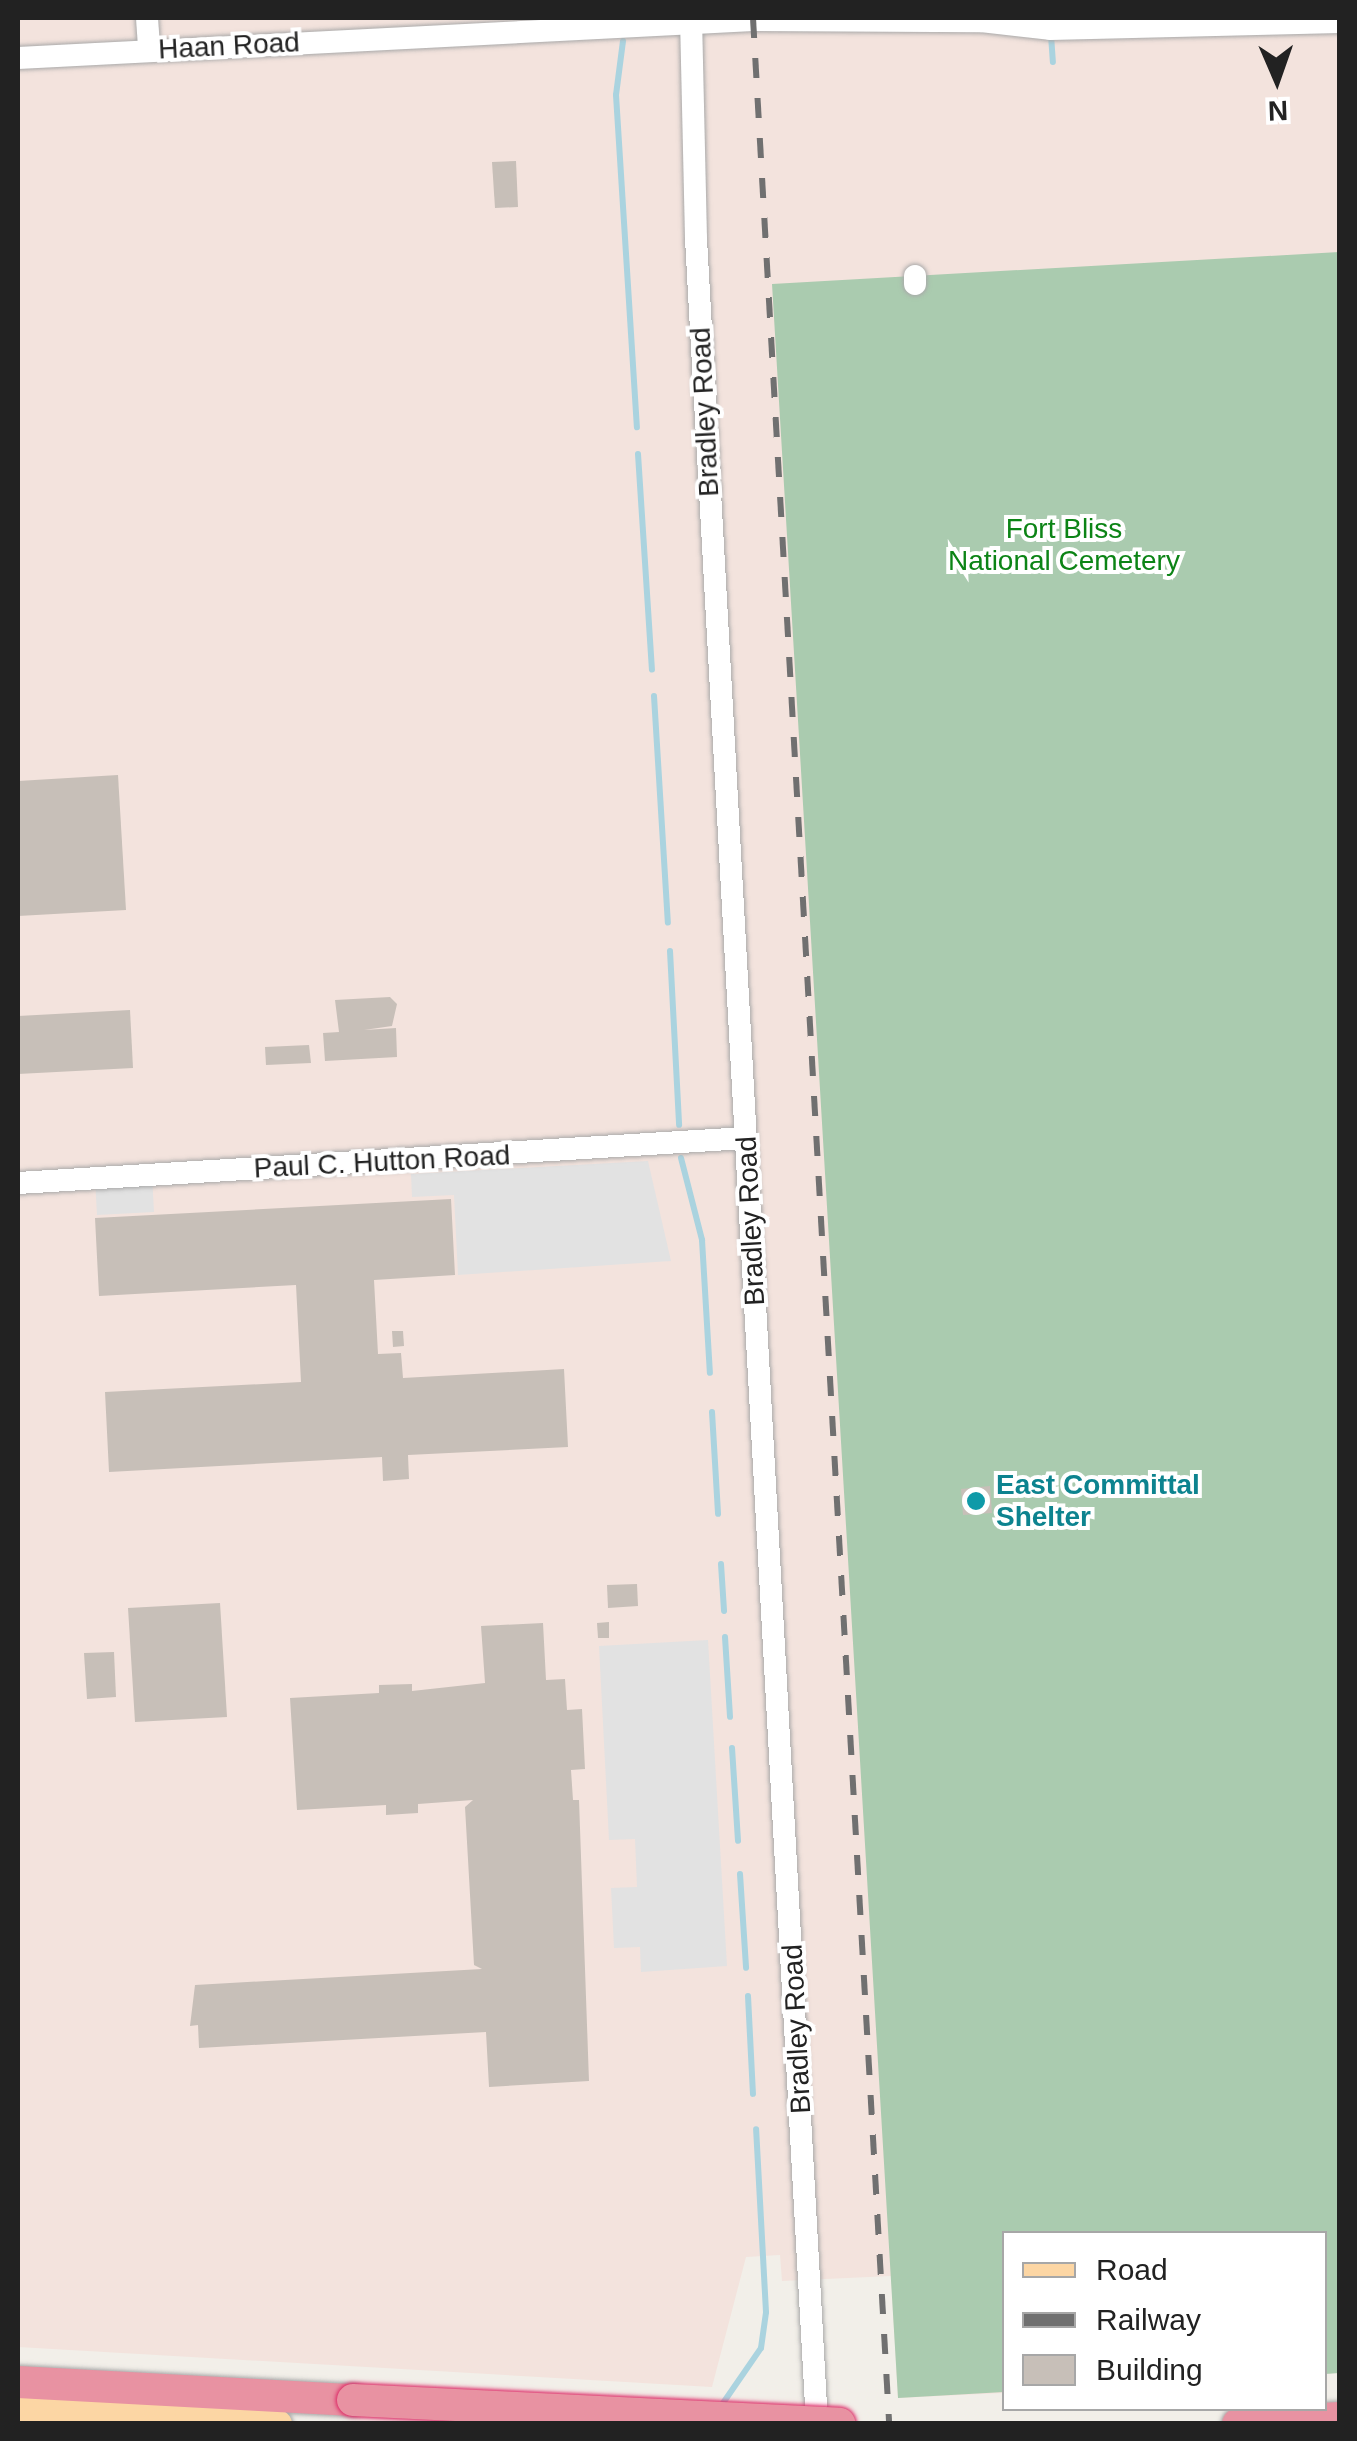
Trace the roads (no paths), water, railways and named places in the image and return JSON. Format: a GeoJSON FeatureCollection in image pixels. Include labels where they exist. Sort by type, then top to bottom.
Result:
{"type":"FeatureCollection","features":[{"type":"Feature","properties":{"kind":"highway"},"geometry":{"type":"LineString","coordinates":[[18,2382],[839,2424]]}},
{"type":"Feature","properties":{"kind":"highway"},"geometry":{"type":"LineString","coordinates":[[1238,2424],[1340,2418]]}},
{"type":"Feature","properties":{"kind":"main road"},"geometry":{"type":"LineString","coordinates":[[18,2407],[189,2411],[278,2424]]}},
{"type":"Feature","properties":{"kind":"street"},"geometry":{"type":"LineString","coordinates":[[147,18],[149,50]]}},
{"type":"Feature","properties":{"kind":"street","name":"Haan Road"},"geometry":{"type":"LineString","coordinates":[[18,58],[691,20],[981,20],[1050,29],[1340,22]]}},
{"type":"Feature","properties":{"kind":"street","name":"Bradley Road"},"geometry":{"type":"LineString","coordinates":[[691,20],[696,240],[817,2424]]}},
{"type":"Feature","properties":{"kind":"street","name":"Paul C. Hutton Road"},"geometry":{"type":"LineString","coordinates":[[18,1183],[746,1138]]}},
{"type":"Feature","properties":{"kind":"waterway"},"geometry":{"type":"LineString","coordinates":[[1051,35],[1053,62]]}},
{"type":"Feature","properties":{"kind":"waterway"},"geometry":{"type":"LineString","coordinates":[[623,41],[616,95],[637,427]]}},
{"type":"Feature","properties":{"kind":"waterway"},"geometry":{"type":"LineString","coordinates":[[638,454],[652,670]]}},
{"type":"Feature","properties":{"kind":"waterway"},"geometry":{"type":"LineString","coordinates":[[654,696],[668,923]]}},
{"type":"Feature","properties":{"kind":"waterway"},"geometry":{"type":"LineString","coordinates":[[670,951],[679,1125]]}},
{"type":"Feature","properties":{"kind":"waterway"},"geometry":{"type":"LineString","coordinates":[[681,1158],[702,1240],[710,1373]]}},
{"type":"Feature","properties":{"kind":"waterway"},"geometry":{"type":"LineString","coordinates":[[712,1412],[718,1514]]}},
{"type":"Feature","properties":{"kind":"waterway"},"geometry":{"type":"LineString","coordinates":[[721,1564],[724,1611]]}},
{"type":"Feature","properties":{"kind":"waterway"},"geometry":{"type":"LineString","coordinates":[[725,1637],[730,1717]]}},
{"type":"Feature","properties":{"kind":"waterway"},"geometry":{"type":"LineString","coordinates":[[732,1748],[738,1841]]}},
{"type":"Feature","properties":{"kind":"waterway"},"geometry":{"type":"LineString","coordinates":[[740,1874],[746,1968]]}},
{"type":"Feature","properties":{"kind":"waterway"},"geometry":{"type":"LineString","coordinates":[[748,1996],[753,2094]]}},
{"type":"Feature","properties":{"kind":"waterway"},"geometry":{"type":"LineString","coordinates":[[721,2406],[761,2348],[766,2312],[756,2129]]}},
{"type":"Feature","properties":{"kind":"railway"},"geometry":{"type":"LineString","coordinates":[[753,18],[889,2424]]}},
{"type":"Feature","properties":{"kind":"place","name":"East Committal Shelter"},"geometry":{"type":"Point","coordinates":[976,1501]}},
{"type":"Feature","properties":{"kind":"park label","name":"Fort Bliss National Cemetery"},"geometry":{"type":"Point","coordinates":[1064,545]}}]}
